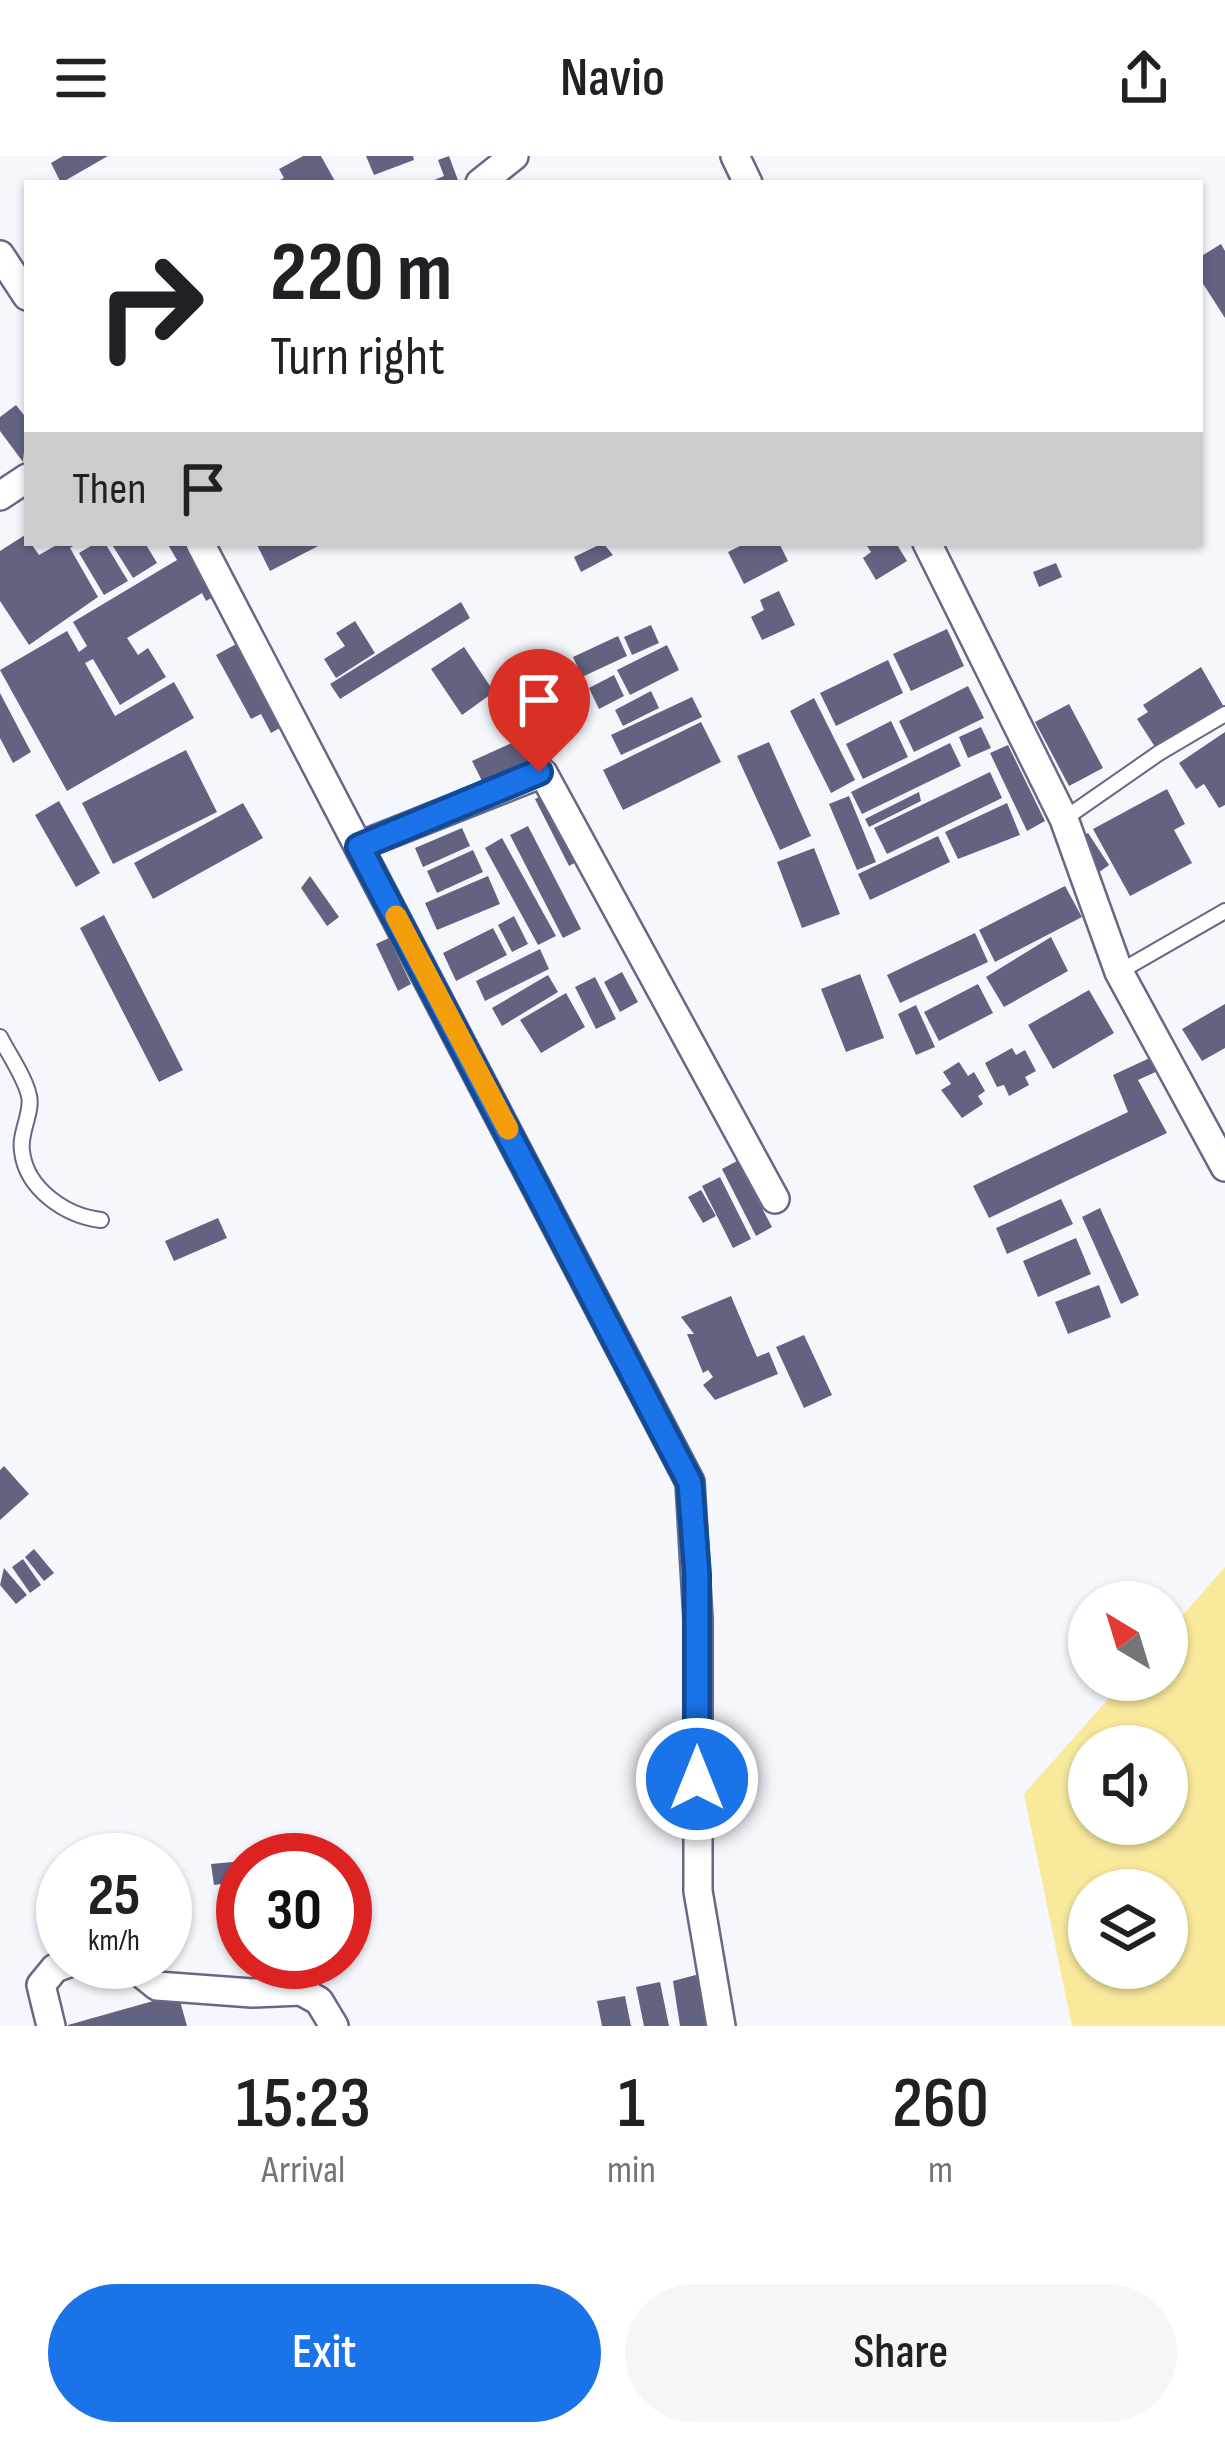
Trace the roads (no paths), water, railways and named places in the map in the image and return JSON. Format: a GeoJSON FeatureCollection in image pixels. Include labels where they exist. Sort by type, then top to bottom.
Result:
{"type":"FeatureCollection","features":[{"type":"Feature","properties":{"kind":"street"},"geometry":{"type":"LineString","coordinates":[[484,180],[514,156]]}},
{"type":"Feature","properties":{"kind":"street"},"geometry":{"type":"LineString","coordinates":[[0,256],[24,292]]}},
{"type":"Feature","properties":{"kind":"street"},"geometry":{"type":"LineString","coordinates":[[202,546],[690,1483],[697,1575],[698,1891],[721,2026]]}},
{"type":"Feature","properties":{"kind":"street"},"geometry":{"type":"LineString","coordinates":[[928,546],[1064,819],[1119,972],[1225,1168]]}},
{"type":"Feature","properties":{"kind":"street"},"geometry":{"type":"LineString","coordinates":[[359,847],[543,773],[775,1199]]}},
{"type":"Feature","properties":{"kind":"street"},"geometry":{"type":"LineString","coordinates":[[42,1989],[51,2026]]}},
{"type":"Feature","properties":{"kind":"street"},"geometry":{"type":"LineString","coordinates":[[192,1989],[301,1991],[319,2001],[334,2026]]}},
{"type":"Feature","properties":{"kind":"lane"},"geometry":{"type":"LineString","coordinates":[[1064,819],[1159,753],[1225,715]]}},
{"type":"Feature","properties":{"kind":"lane"},"geometry":{"type":"LineString","coordinates":[[1119,972],[1225,911]]}},
{"type":"Feature","properties":{"kind":"lane"},"geometry":{"type":"LineString","coordinates":[[0,1037],[31,1099],[22,1152],[31,1179],[54,1202],[86,1219],[101,1220]]}}]}
